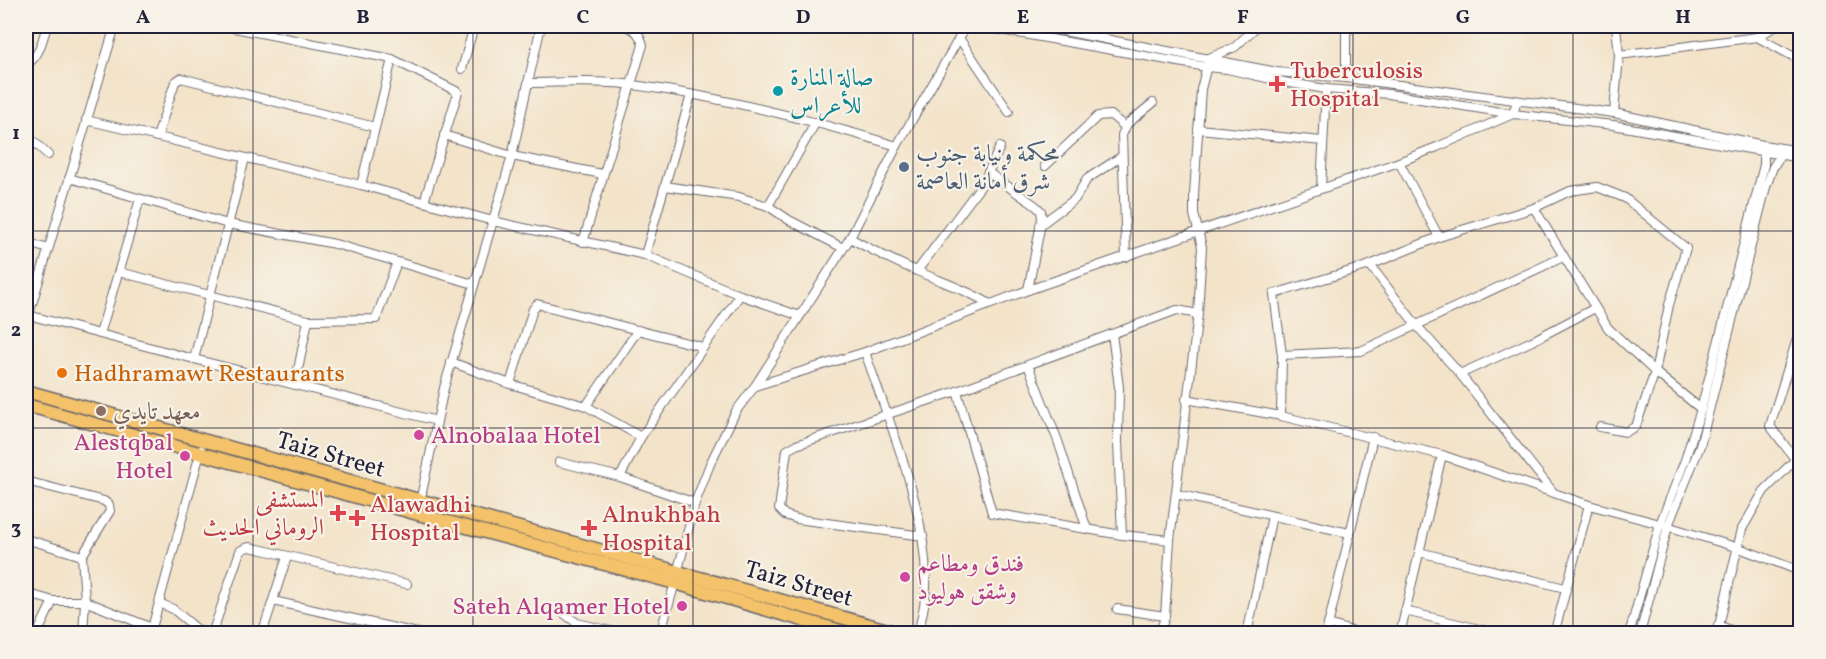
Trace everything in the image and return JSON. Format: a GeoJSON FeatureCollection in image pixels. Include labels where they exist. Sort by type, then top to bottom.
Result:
{"type":"FeatureCollection","features":[{"type":"Feature","properties":{"kind":"highway","name":"Taiz Street"},"geometry":{"type":"LineString","coordinates":[[26,391],[205,440],[676,577],[851,633]]}},
{"type":"Feature","properties":{"kind":"highway","name":"Taiz Street"},"geometry":{"type":"LineString","coordinates":[[26,405],[418,514],[901,633]]}},
{"type":"Feature","properties":{"kind":"street"},"geometry":{"type":"LineString","coordinates":[[26,61],[30,62],[35,57],[47,26]]}},
{"type":"Feature","properties":{"kind":"street"},"geometry":{"type":"LineString","coordinates":[[26,324],[115,26]]}},
{"type":"Feature","properties":{"kind":"street"},"geometry":{"type":"LineString","coordinates":[[224,26],[269,29],[392,59],[458,92],[424,202]]}},
{"type":"Feature","properties":{"kind":"street"},"geometry":{"type":"LineString","coordinates":[[462,69],[474,26]]}},
{"type":"Feature","properties":{"kind":"street"},"geometry":{"type":"LineString","coordinates":[[420,502],[451,362],[512,156],[541,26]]}},
{"type":"Feature","properties":{"kind":"street"},"geometry":{"type":"LineString","coordinates":[[583,242],[643,45],[640,35],[631,27],[623,26]]}},
{"type":"Feature","properties":{"kind":"street"},"geometry":{"type":"LineString","coordinates":[[660,633],[695,502],[710,464],[736,411],[850,238],[897,146],[966,26]]}},
{"type":"Feature","properties":{"kind":"street"},"geometry":{"type":"LineString","coordinates":[[979,26],[1227,69],[1326,89],[1389,94],[1513,114],[1613,125],[1783,152],[1800,158]]}},
{"type":"Feature","properties":{"kind":"street"},"geometry":{"type":"LineString","coordinates":[[1037,26],[1277,72],[1346,78],[1614,113],[1764,149]]}},
{"type":"Feature","properties":{"kind":"street"},"geometry":{"type":"LineString","coordinates":[[1162,633],[1170,540],[1198,314],[1202,247],[1194,214],[1202,89],[1209,58],[1235,47],[1257,26]]}},
{"type":"Feature","properties":{"kind":"street"},"geometry":{"type":"LineString","coordinates":[[1346,78],[1346,32],[1353,26]]}},
{"type":"Feature","properties":{"kind":"street"},"geometry":{"type":"LineString","coordinates":[[1614,113],[1619,55],[1616,26]]}},
{"type":"Feature","properties":{"kind":"street"},"geometry":{"type":"LineString","coordinates":[[1619,55],[1757,37],[1776,26]]}},
{"type":"Feature","properties":{"kind":"street"},"geometry":{"type":"LineString","coordinates":[[1757,37],[1800,60]]}},
{"type":"Feature","properties":{"kind":"street"},"geometry":{"type":"LineString","coordinates":[[959,38],[1010,112]]}},
{"type":"Feature","properties":{"kind":"street"},"geometry":{"type":"LineString","coordinates":[[361,185],[392,59]]}},
{"type":"Feature","properties":{"kind":"street"},"geometry":{"type":"LineString","coordinates":[[157,137],[175,82],[181,78],[375,127]]}},
{"type":"Feature","properties":{"kind":"street"},"geometry":{"type":"LineString","coordinates":[[528,83],[631,84],[816,122],[897,146]]}},
{"type":"Feature","properties":{"kind":"street"},"geometry":{"type":"LineString","coordinates":[[1321,188],[1326,89]]}},
{"type":"Feature","properties":{"kind":"street"},"geometry":{"type":"LineString","coordinates":[[645,255],[692,95]]}},
{"type":"Feature","properties":{"kind":"street"},"geometry":{"type":"LineString","coordinates":[[754,386],[866,352],[1028,290],[1399,162],[1513,114],[1517,101]]}},
{"type":"Feature","properties":{"kind":"street"},"geometry":{"type":"LineString","coordinates":[[1126,257],[1122,135],[1125,127],[1153,103]]}},
{"type":"Feature","properties":{"kind":"street"},"geometry":{"type":"LineString","coordinates":[[1045,166],[1098,116],[1111,115],[1125,127]]}},
{"type":"Feature","properties":{"kind":"street"},"geometry":{"type":"LineString","coordinates":[[86,120],[361,185],[493,221],[645,255],[740,295],[800,316]]}},
{"type":"Feature","properties":{"kind":"street"},"geometry":{"type":"LineString","coordinates":[[768,206],[816,122]]}},
{"type":"Feature","properties":{"kind":"street"},"geometry":{"type":"LineString","coordinates":[[1198,129],[1322,141]]}},
{"type":"Feature","properties":{"kind":"street"},"geometry":{"type":"LineString","coordinates":[[26,134],[48,155]]}},
{"type":"Feature","properties":{"kind":"street"},"geometry":{"type":"LineString","coordinates":[[444,135],[512,156],[602,174]]}},
{"type":"Feature","properties":{"kind":"street"},"geometry":{"type":"LineString","coordinates":[[917,271],[971,201],[989,173],[1000,147]]}},
{"type":"Feature","properties":{"kind":"street"},"geometry":{"type":"LineString","coordinates":[[1629,633],[1660,524],[1685,460],[1701,409],[1764,165],[1764,149]]}},
{"type":"Feature","properties":{"kind":"street"},"geometry":{"type":"LineString","coordinates":[[1783,152],[1800,151]]}},
{"type":"Feature","properties":{"kind":"street"},"geometry":{"type":"LineString","coordinates":[[1640,633],[1668,526],[1700,447],[1766,186],[1783,152]]}},
{"type":"Feature","properties":{"kind":"street"},"geometry":{"type":"LineString","coordinates":[[1040,225],[1075,200],[1087,179],[1122,156]]}},
{"type":"Feature","properties":{"kind":"street"},"geometry":{"type":"LineString","coordinates":[[194,360],[245,158]]}},
{"type":"Feature","properties":{"kind":"street"},"geometry":{"type":"LineString","coordinates":[[1399,162],[1439,237]]}},
{"type":"Feature","properties":{"kind":"street"},"geometry":{"type":"LineString","coordinates":[[989,173],[1038,207],[1042,215],[1028,290]]}},
{"type":"Feature","properties":{"kind":"street"},"geometry":{"type":"LineString","coordinates":[[69,178],[228,224],[336,244],[474,284]]}},
{"type":"Feature","properties":{"kind":"street"},"geometry":{"type":"LineString","coordinates":[[666,186],[739,197],[768,206],[789,220],[843,248]]}},
{"type":"Feature","properties":{"kind":"street"},"geometry":{"type":"LineString","coordinates":[[1281,416],[1282,355],[1274,294],[1370,265],[1439,237],[1534,208],[1570,191],[1597,187],[1625,198],[1686,248],[1669,305],[1655,372],[1635,426],[1626,432],[1600,427]]}},
{"type":"Feature","properties":{"kind":"street"},"geometry":{"type":"LineString","coordinates":[[100,334],[140,199]]}},
{"type":"Feature","properties":{"kind":"street"},"geometry":{"type":"LineString","coordinates":[[1534,208],[1608,328],[1655,372],[1701,409]]}},
{"type":"Feature","properties":{"kind":"street"},"geometry":{"type":"LineString","coordinates":[[850,238],[990,304]]}},
{"type":"Feature","properties":{"kind":"street"},"geometry":{"type":"LineString","coordinates":[[26,242],[48,249]]}},
{"type":"Feature","properties":{"kind":"street"},"geometry":{"type":"LineString","coordinates":[[1282,355],[1361,351],[1563,257]]}},
{"type":"Feature","properties":{"kind":"street"},"geometry":{"type":"LineString","coordinates":[[119,272],[308,320],[376,319],[397,262]]}},
{"type":"Feature","properties":{"kind":"street"},"geometry":{"type":"LineString","coordinates":[[1370,265],[1554,493]]}},
{"type":"Feature","properties":{"kind":"street"},"geometry":{"type":"LineString","coordinates":[[620,477],[641,437],[740,295]]}},
{"type":"Feature","properties":{"kind":"street"},"geometry":{"type":"LineString","coordinates":[[510,384],[533,309],[537,304],[704,347]]}},
{"type":"Feature","properties":{"kind":"street"},"geometry":{"type":"LineString","coordinates":[[1460,374],[1532,341],[1595,308]]}},
{"type":"Feature","properties":{"kind":"street"},"geometry":{"type":"LineString","coordinates":[[923,536],[797,519],[785,515],[779,509],[787,450],[957,391],[1177,310],[1198,314]]}},
{"type":"Feature","properties":{"kind":"street"},"geometry":{"type":"LineString","coordinates":[[28,315],[194,360],[437,421]]}},
{"type":"Feature","properties":{"kind":"street"},"geometry":{"type":"LineString","coordinates":[[295,385],[308,320]]}},
{"type":"Feature","properties":{"kind":"street"},"geometry":{"type":"LineString","coordinates":[[1740,633],[1718,629],[1742,529],[1764,491],[1798,457],[1770,426],[1800,329]]}},
{"type":"Feature","properties":{"kind":"street"},"geometry":{"type":"LineString","coordinates":[[586,406],[638,330]]}},
{"type":"Feature","properties":{"kind":"street"},"geometry":{"type":"LineString","coordinates":[[1112,333],[1119,387],[1118,442],[1122,535]]}},
{"type":"Feature","properties":{"kind":"street"},"geometry":{"type":"LineString","coordinates":[[866,352],[918,508],[923,536],[926,581],[918,633]]}},
{"type":"Feature","properties":{"kind":"street"},"geometry":{"type":"LineString","coordinates":[[451,362],[510,384],[586,406],[641,437]]}},
{"type":"Feature","properties":{"kind":"street"},"geometry":{"type":"LineString","coordinates":[[1028,365],[1058,441],[1087,529]]}},
{"type":"Feature","properties":{"kind":"street"},"geometry":{"type":"LineString","coordinates":[[957,391],[992,513],[1122,535],[1170,540]]}},
{"type":"Feature","properties":{"kind":"street"},"geometry":{"type":"LineString","coordinates":[[1186,399],[1281,416],[1442,455],[1589,506],[1668,526],[1739,548],[1800,571]]}},
{"type":"Feature","properties":{"kind":"street"},"geometry":{"type":"LineString","coordinates":[[1326,633],[1374,437]]}},
{"type":"Feature","properties":{"kind":"street"},"geometry":{"type":"LineString","coordinates":[[26,593],[53,601],[85,601],[152,631],[205,440]]}},
{"type":"Feature","properties":{"kind":"street"},"geometry":{"type":"LineString","coordinates":[[1400,633],[1442,455]]}},
{"type":"Feature","properties":{"kind":"street"},"geometry":{"type":"LineString","coordinates":[[559,462],[620,477],[695,502]]}},
{"type":"Feature","properties":{"kind":"street"},"geometry":{"type":"LineString","coordinates":[[26,481],[104,501],[109,505],[110,511],[82,556],[85,601],[83,633]]}},
{"type":"Feature","properties":{"kind":"street"},"geometry":{"type":"LineString","coordinates":[[1176,494],[1349,533]]}},
{"type":"Feature","properties":{"kind":"street"},"geometry":{"type":"LineString","coordinates":[[1554,633],[1589,506]]}},
{"type":"Feature","properties":{"kind":"street"},"geometry":{"type":"LineString","coordinates":[[1247,633],[1272,516]]}},
{"type":"Feature","properties":{"kind":"street"},"geometry":{"type":"LineString","coordinates":[[26,539],[82,556]]}},
{"type":"Feature","properties":{"kind":"street"},"geometry":{"type":"LineString","coordinates":[[212,633],[240,551],[244,548],[250,547],[407,584]]}},
{"type":"Feature","properties":{"kind":"street"},"geometry":{"type":"LineString","coordinates":[[1419,552],[1565,588]]}},
{"type":"Feature","properties":{"kind":"street"},"geometry":{"type":"LineString","coordinates":[[262,633],[287,557]]}},
{"type":"Feature","properties":{"kind":"street"},"geometry":{"type":"LineString","coordinates":[[37,633],[53,601]]}},
{"type":"Feature","properties":{"kind":"street"},"geometry":{"type":"LineString","coordinates":[[273,601],[422,633]]}},
{"type":"Feature","properties":{"kind":"street"},"geometry":{"type":"LineString","coordinates":[[159,603],[173,609],[203,633]]}},
{"type":"Feature","properties":{"kind":"street"},"geometry":{"type":"LineString","coordinates":[[1117,609],[1165,616]]}},
{"type":"Feature","properties":{"kind":"street"},"geometry":{"type":"LineString","coordinates":[[559,610],[590,630],[624,633]]}},
{"type":"Feature","properties":{"kind":"street"},"geometry":{"type":"LineString","coordinates":[[1406,611],[1500,633]]}},
{"type":"Feature","properties":{"kind":"street"},"geometry":{"type":"LineString","coordinates":[[1328,624],[1362,633]]}},
{"type":"Feature","properties":{"kind":"place","name":"Tuberculosis Hospital"},"geometry":{"type":"Point","coordinates":[1277,84]}},
{"type":"Feature","properties":{"kind":"place","name":"صالة المنارة للأعراس"},"geometry":{"type":"Point","coordinates":[778,91]}},
{"type":"Feature","properties":{"kind":"place","name":"محكمة ونيابة جنوب شرق أمانة العاصمة"},"geometry":{"type":"Point","coordinates":[904,167]}},
{"type":"Feature","properties":{"kind":"place","name":"Hadhramawt Restaurants"},"geometry":{"type":"Point","coordinates":[62,373]}},
{"type":"Feature","properties":{"kind":"place","name":"معهد تايدي"},"geometry":{"type":"Point","coordinates":[101,411]}},
{"type":"Feature","properties":{"kind":"place","name":"Alnobalaa Hotel"},"geometry":{"type":"Point","coordinates":[419,435]}},
{"type":"Feature","properties":{"kind":"place","name":"Alestqbal Hotel"},"geometry":{"type":"Point","coordinates":[185,456]}},
{"type":"Feature","properties":{"kind":"place","name":"المستشفى الروماني الحديث"},"geometry":{"type":"Point","coordinates":[338,513]}},
{"type":"Feature","properties":{"kind":"place","name":"Alawadhi Hospital"},"geometry":{"type":"Point","coordinates":[357,518]}},
{"type":"Feature","properties":{"kind":"place","name":"Alnukhbah Hospital"},"geometry":{"type":"Point","coordinates":[589,528]}},
{"type":"Feature","properties":{"kind":"place","name":"فندق ومطاعم وشقق هوليود"},"geometry":{"type":"Point","coordinates":[905,577]}},
{"type":"Feature","properties":{"kind":"place","name":"Sateh Alqamer Hotel"},"geometry":{"type":"Point","coordinates":[682,606]}}]}
